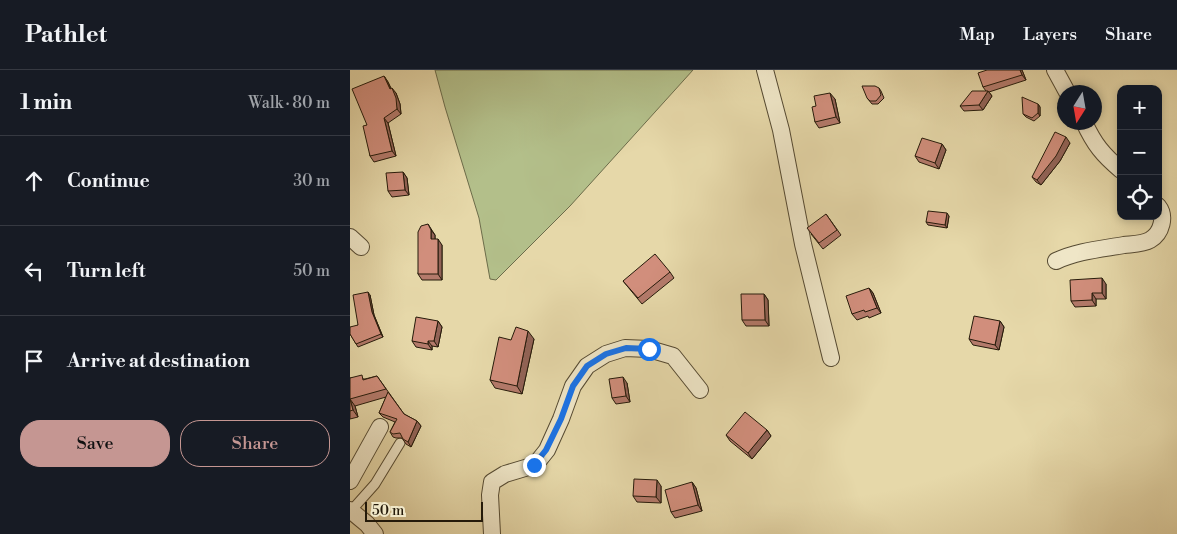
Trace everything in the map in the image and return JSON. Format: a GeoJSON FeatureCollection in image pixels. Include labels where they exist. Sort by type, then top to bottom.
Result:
{"type":"FeatureCollection","features":[{"type":"Feature","properties":{"kind":"street"},"geometry":{"type":"LineString","coordinates":[[765,70],[781,130],[803,244],[831,358]]}},
{"type":"Feature","properties":{"kind":"street"},"geometry":{"type":"LineString","coordinates":[[1055,70],[1063,85]]}},
{"type":"Feature","properties":{"kind":"street"},"geometry":{"type":"LineString","coordinates":[[1088,130],[1103,155],[1117,167]]}},
{"type":"Feature","properties":{"kind":"street"},"geometry":{"type":"LineString","coordinates":[[1056,261],[1079,253],[1150,240],[1159,232],[1161,220]]}},
{"type":"Feature","properties":{"kind":"street"},"geometry":{"type":"LineString","coordinates":[[492,534],[490,495],[492,482],[505,474],[534,465],[546,450],[561,419],[573,386],[587,366],[606,354],[626,348],[649,349],[673,356],[700,390]]}},
{"type":"Feature","properties":{"kind":"street"},"geometry":{"type":"LineString","coordinates":[[350,482],[380,427]]}},
{"type":"Feature","properties":{"kind":"street"},"geometry":{"type":"LineString","coordinates":[[351,510],[375,534]]}},
{"type":"Feature","properties":{"kind":"lane"},"geometry":{"type":"LineString","coordinates":[[351,510],[376,484],[400,443]]}},
{"type":"Feature","properties":{"kind":"green space"},"geometry":{"type":"Polygon","coordinates":[[[435,70],[693,70],[570,206],[496,280],[490,279],[479,218],[435,70]]]}},
{"type":"Feature","properties":{"kind":"building"},"geometry":{"type":"Polygon","coordinates":[[[987,70],[1020,70],[1022,75],[983,87],[978,73],[987,70]]]}},
{"type":"Feature","properties":{"kind":"building"},"geometry":{"type":"Polygon","coordinates":[[[384,76],[396,98],[397,109],[384,118],[392,151],[370,156],[363,126],[367,125],[352,89],[384,76]]]}},
{"type":"Feature","properties":{"kind":"building"},"geometry":{"type":"Polygon","coordinates":[[[862,86],[875,86],[879,88],[881,95],[876,101],[870,101],[862,86]]]}},
{"type":"Feature","properties":{"kind":"building"},"geometry":{"type":"Polygon","coordinates":[[[972,91],[988,91],[979,105],[960,106],[972,91]]]}},
{"type":"Feature","properties":{"kind":"building"},"geometry":{"type":"Polygon","coordinates":[[[830,93],[836,117],[815,122],[812,107],[816,106],[814,96],[830,93]]]}},
{"type":"Feature","properties":{"kind":"building"},"geometry":{"type":"Polygon","coordinates":[[[1022,97],[1038,104],[1038,113],[1032,118],[1023,114],[1022,97]]]}},
{"type":"Feature","properties":{"kind":"building"},"geometry":{"type":"Polygon","coordinates":[[[1055,132],[1066,137],[1056,156],[1037,180],[1032,177],[1055,132]]]}},
{"type":"Feature","properties":{"kind":"building"},"geometry":{"type":"Polygon","coordinates":[[[922,138],[942,144],[935,163],[915,156],[922,138]]]}},
{"type":"Feature","properties":{"kind":"building"},"geometry":{"type":"Polygon","coordinates":[[[403,172],[405,190],[388,191],[386,173],[403,172]]]}},
{"type":"Feature","properties":{"kind":"building"},"geometry":{"type":"Polygon","coordinates":[[[928,211],[947,213],[945,225],[926,222],[928,211]]]}},
{"type":"Feature","properties":{"kind":"building"},"geometry":{"type":"Polygon","coordinates":[[[826,214],[837,230],[819,243],[807,228],[826,214]]]}},
{"type":"Feature","properties":{"kind":"building"},"geometry":{"type":"Polygon","coordinates":[[[428,224],[431,230],[431,239],[438,239],[438,274],[418,274],[418,232],[421,226],[428,224]]]}},
{"type":"Feature","properties":{"kind":"building"},"geometry":{"type":"Polygon","coordinates":[[[655,254],[670,272],[638,298],[623,281],[655,254]]]}},
{"type":"Feature","properties":{"kind":"building"},"geometry":{"type":"Polygon","coordinates":[[[1102,278],[1102,293],[1092,293],[1092,300],[1071,301],[1070,280],[1102,278]]]}},
{"type":"Feature","properties":{"kind":"building"},"geometry":{"type":"Polygon","coordinates":[[[869,288],[877,308],[852,314],[846,296],[869,288]]]}},
{"type":"Feature","properties":{"kind":"building"},"geometry":{"type":"Polygon","coordinates":[[[368,292],[372,312],[381,334],[356,344],[350,334],[350,327],[358,325],[353,295],[368,292]]]}},
{"type":"Feature","properties":{"kind":"building"},"geometry":{"type":"Polygon","coordinates":[[[741,294],[764,294],[765,320],[742,320],[741,294]]]}},
{"type":"Feature","properties":{"kind":"building"},"geometry":{"type":"Polygon","coordinates":[[[974,316],[1000,321],[995,345],[969,339],[974,316]]]}},
{"type":"Feature","properties":{"kind":"building"},"geometry":{"type":"Polygon","coordinates":[[[416,317],[438,321],[434,341],[428,341],[428,344],[412,341],[416,317]]]}},
{"type":"Feature","properties":{"kind":"building"},"geometry":{"type":"Polygon","coordinates":[[[516,327],[528,331],[517,386],[490,380],[499,337],[511,340],[516,327]]]}},
{"type":"Feature","properties":{"kind":"building"},"geometry":{"type":"Polygon","coordinates":[[[362,375],[363,380],[377,376],[386,389],[350,399],[350,378],[362,375]]]}},
{"type":"Feature","properties":{"kind":"building"},"geometry":{"type":"Polygon","coordinates":[[[623,377],[626,396],[612,398],[609,379],[623,377]]]}},
{"type":"Feature","properties":{"kind":"building"},"geometry":{"type":"Polygon","coordinates":[[[388,392],[404,414],[417,421],[408,442],[403,439],[400,433],[393,434],[390,432],[397,419],[379,413],[388,392]]]}},
{"type":"Feature","properties":{"kind":"building"},"geometry":{"type":"Polygon","coordinates":[[[350,399],[353,410],[350,411],[350,399]]]}},
{"type":"Feature","properties":{"kind":"building"},"geometry":{"type":"Polygon","coordinates":[[[745,412],[767,430],[748,453],[726,435],[745,412]]]}},
{"type":"Feature","properties":{"kind":"building"},"geometry":{"type":"Polygon","coordinates":[[[634,479],[657,480],[656,497],[633,496],[634,479]]]}},
{"type":"Feature","properties":{"kind":"building"},"geometry":{"type":"Polygon","coordinates":[[[692,482],[698,505],[671,512],[665,490],[692,482]]]}},
{"type":"Feature","properties":{"kind":"route"},"geometry":{"type":"LineString","coordinates":[[534,465],[546,450],[561,419],[573,386],[587,366],[606,354],[626,348],[649,349]]}}]}
